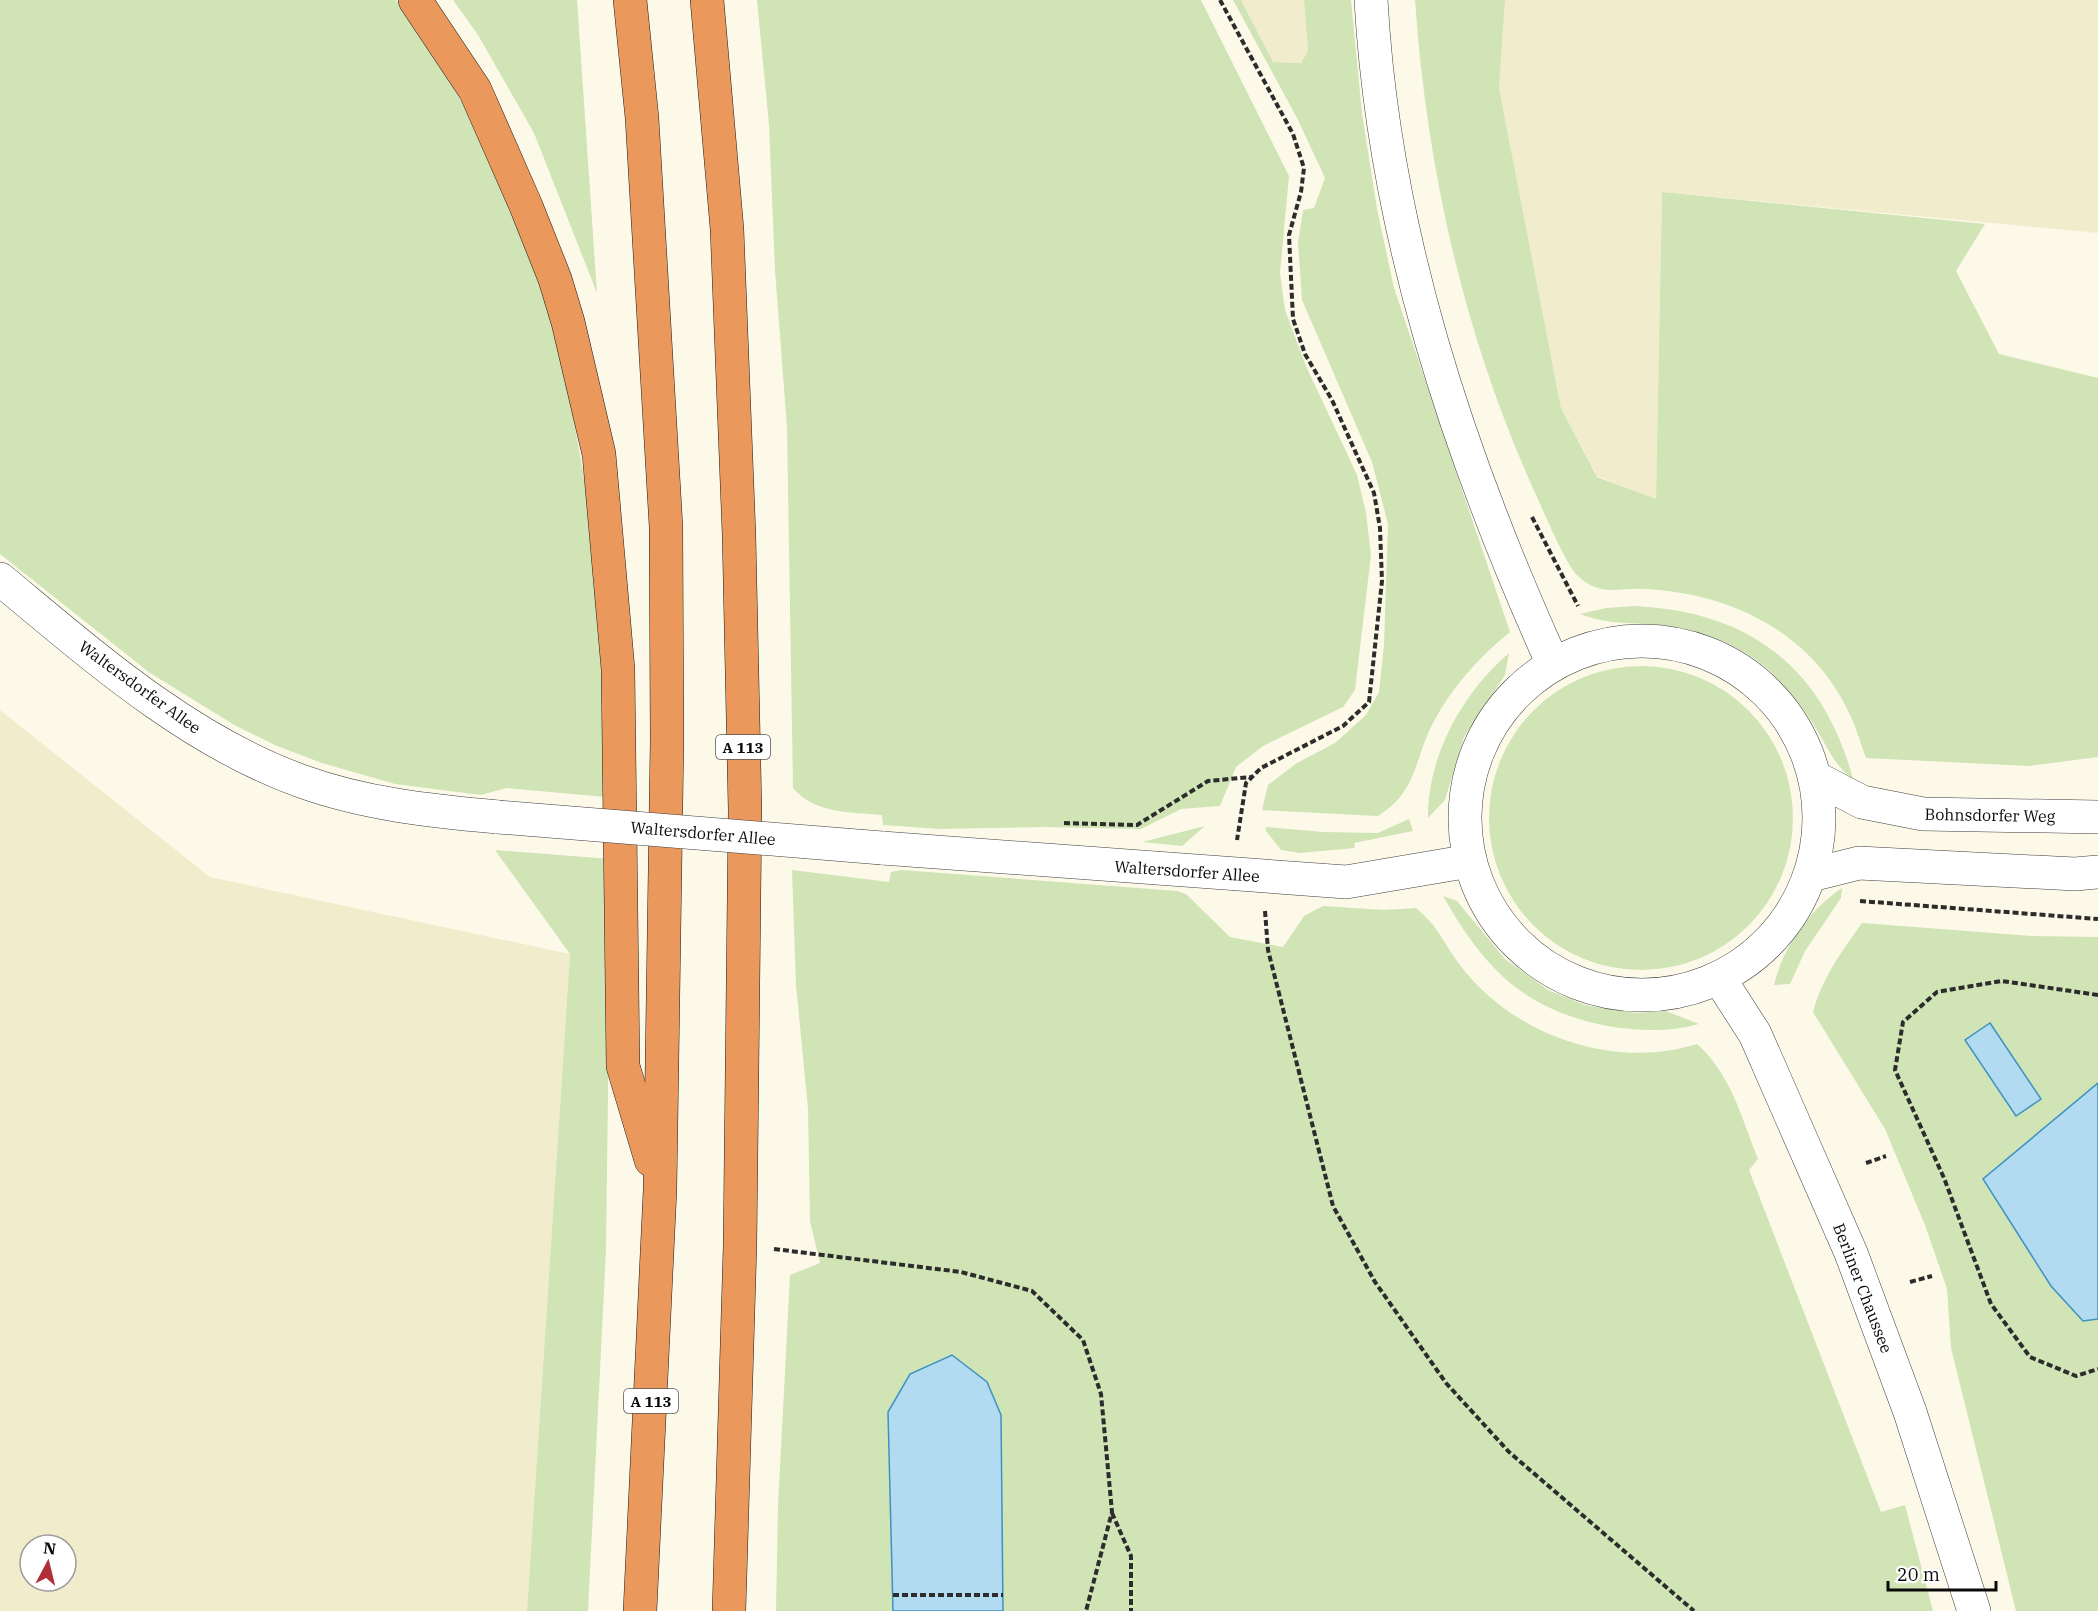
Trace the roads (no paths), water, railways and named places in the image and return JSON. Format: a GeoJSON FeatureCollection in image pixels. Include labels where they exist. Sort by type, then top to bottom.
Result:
{"type":"FeatureCollection","features":[{"type":"Feature","properties":{"kind":"highway"},"geometry":{"type":"LineString","coordinates":[[415,0],[475,90],[526,206],[555,279],[568,322],[599,454],[618,669],[623,1066],[660,1190]]}},
{"type":"Feature","properties":{"kind":"highway","name":"A 113"},"geometry":{"type":"LineString","coordinates":[[630,0],[642,118],[666,527],[667,740],[660,1190],[640,1611]]}},
{"type":"Feature","properties":{"kind":"highway","name":"A 113"},"geometry":{"type":"LineString","coordinates":[[707,0],[727,229],[739,535],[745,810],[740,1245],[729,1611]]}},
{"type":"Feature","properties":{"kind":"street"},"geometry":{"type":"LineString","coordinates":[[1371,0],[1388,155],[1403,233],[1430,336],[1458,428],[1495,532],[1553,664]]}},
{"type":"Feature","properties":{"kind":"street","name":"Waltersdorfer Allee"},"geometry":{"type":"LineString","coordinates":[[0,579],[156,702],[229,748],[299,781],[340,794],[381,803],[498,817],[1346,882],[1470,861]]}},
{"type":"Feature","properties":{"kind":"street"},"geometry":{"type":"LineString","coordinates":[[1625,641],[1662,642],[1698,650],[1723,660],[1761,686],[1786,713],[1804,744],[1816,778],[1820,811],[1819,832],[1811,875],[1796,907],[1776,935],[1750,960],[1719,978],[1682,991],[1643,995],[1604,991],[1567,979],[1533,958],[1505,931],[1484,898],[1470,861],[1465,823],[1467,785],[1479,749],[1497,716],[1522,687],[1553,664],[1589,648],[1625,641]]}},
{"type":"Feature","properties":{"kind":"street","name":"Bohnsdorfer Weg"},"geometry":{"type":"LineString","coordinates":[[1816,778],[1862,802],[1923,814],[2098,817]]}},
{"type":"Feature","properties":{"kind":"street"},"geometry":{"type":"LineString","coordinates":[[1811,875],[1859,863],[2075,874],[2098,872]]}},
{"type":"Feature","properties":{"kind":"street","name":"Berliner Chaussee"},"geometry":{"type":"LineString","coordinates":[[1719,978],[1755,1034],[1851,1253],[1910,1412],[1974,1611]]}},
{"type":"Feature","properties":{"kind":"water"},"geometry":{"type":"Polygon","coordinates":[[[1990,1023],[2041,1099],[2016,1116],[1965,1040],[1990,1023]]]}},
{"type":"Feature","properties":{"kind":"water"},"geometry":{"type":"Polygon","coordinates":[[[2098,1083],[2098,1319],[2083,1321],[2051,1286],[1983,1179],[2098,1083]]]}},
{"type":"Feature","properties":{"kind":"water"},"geometry":{"type":"Polygon","coordinates":[[[952,1355],[987,1382],[1001,1415],[1003,1611],[893,1611],[888,1412],[910,1374],[952,1355]]]}}]}
